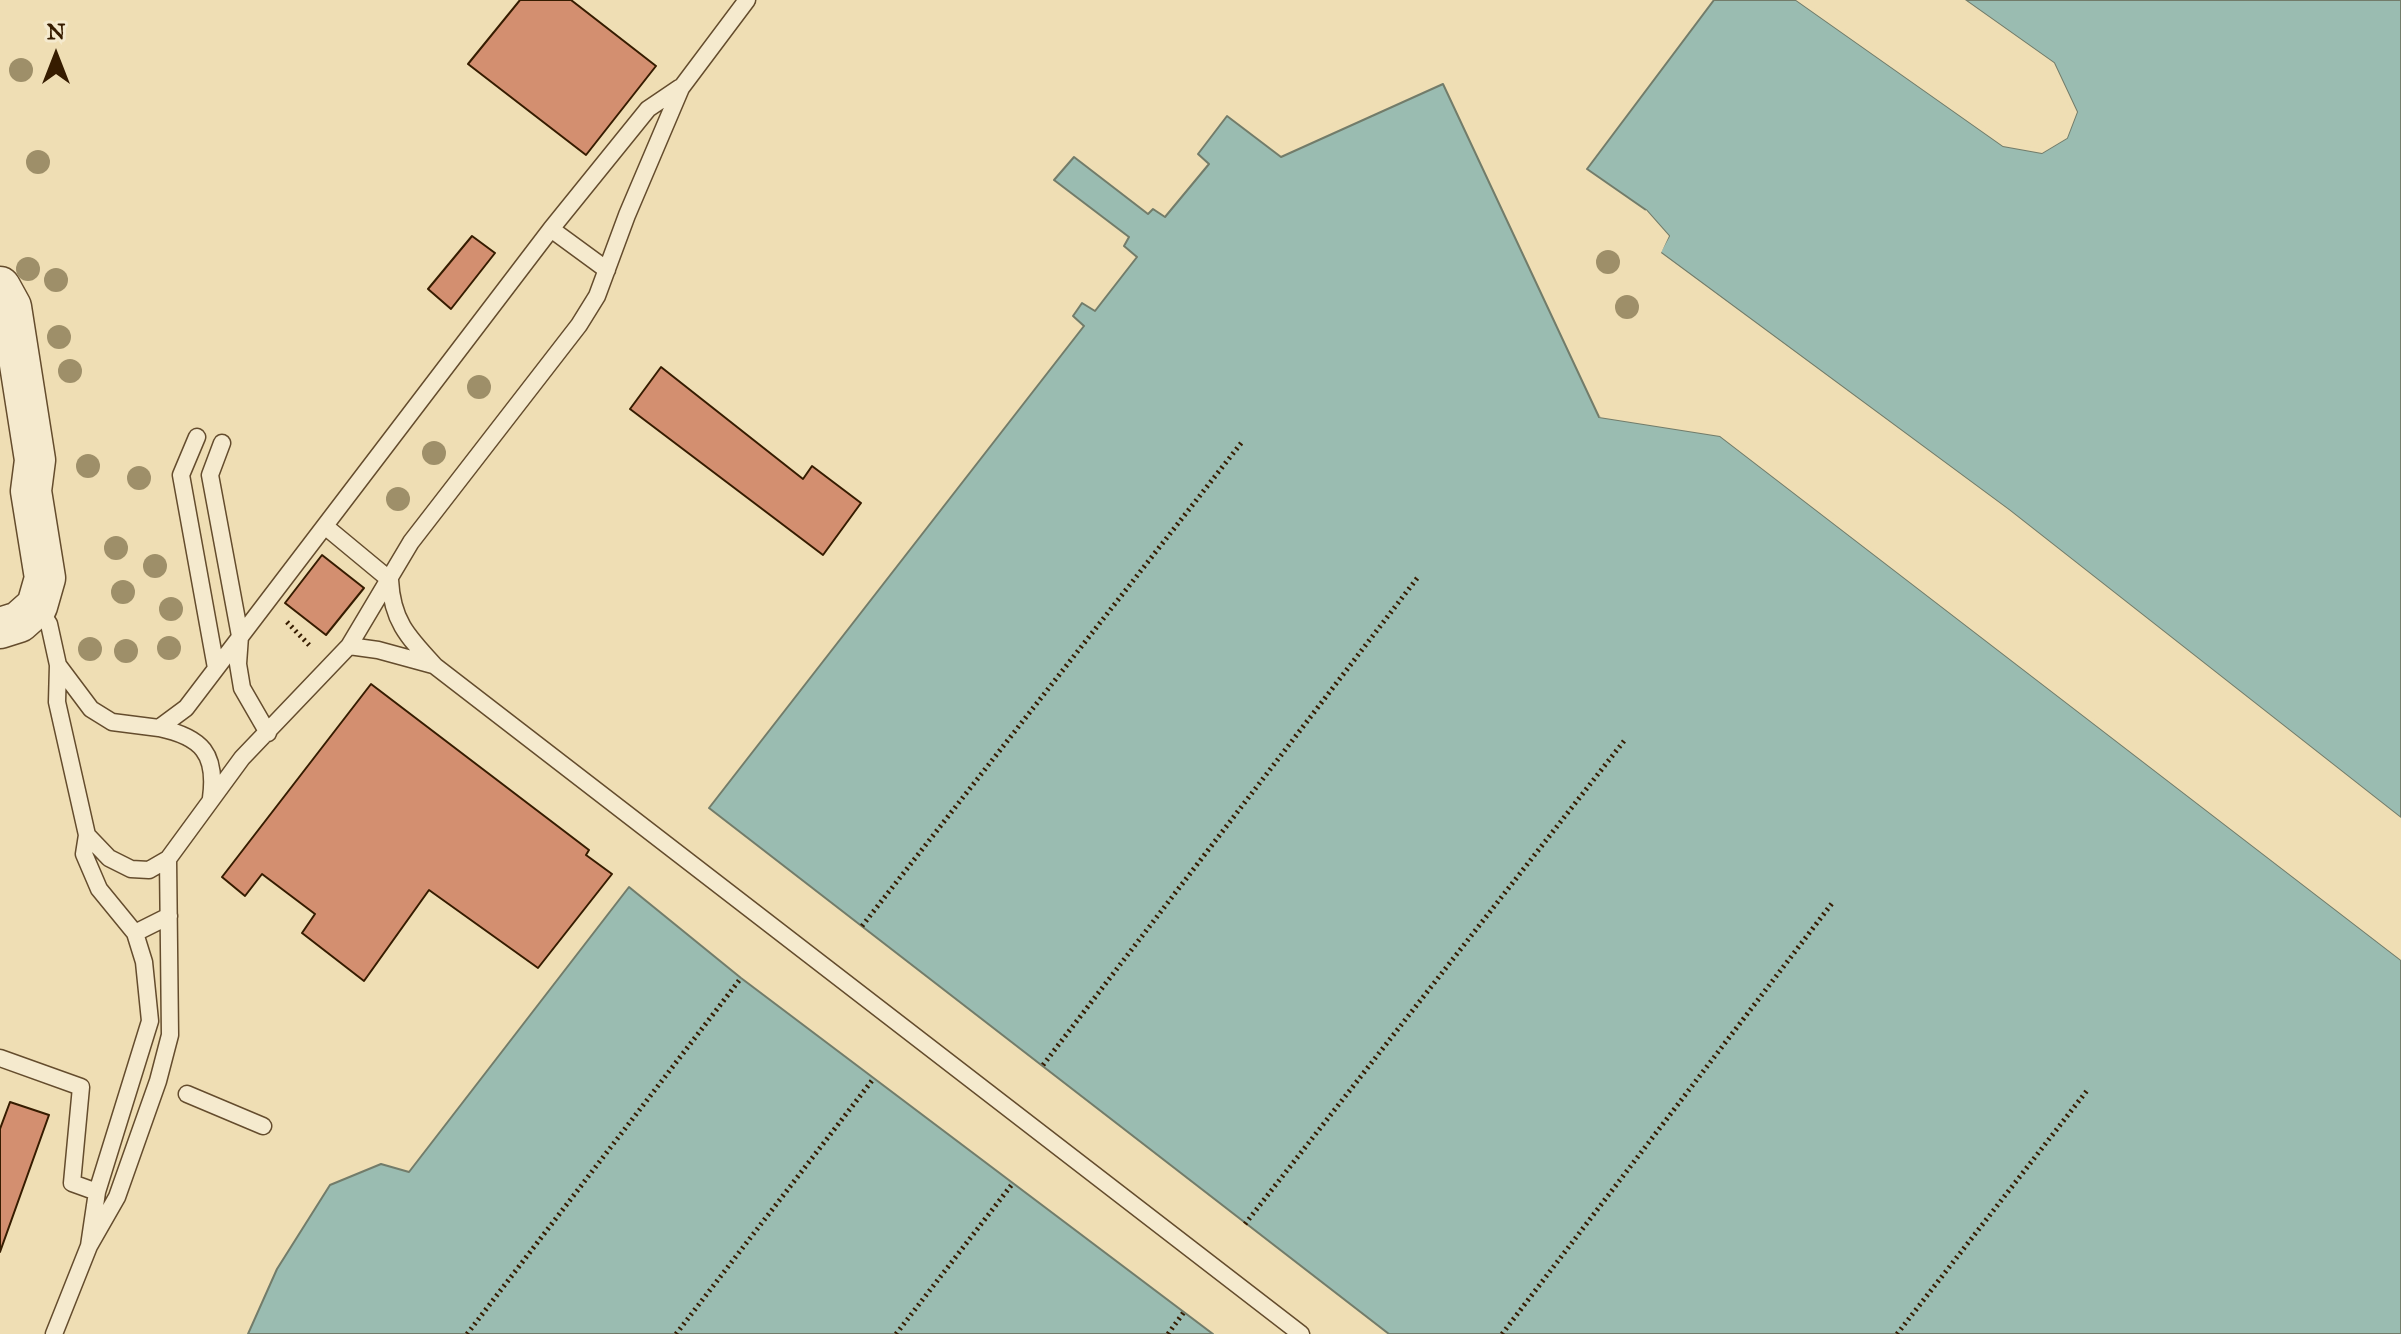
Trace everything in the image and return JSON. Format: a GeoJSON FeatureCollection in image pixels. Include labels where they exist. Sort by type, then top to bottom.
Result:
{"type":"FeatureCollection","features":[{"type":"Feature","properties":{"kind":"street"},"geometry":{"type":"LineString","coordinates":[[0,287],[11,307],[35,460],[31,491],[45,578],[37,606],[19,622],[0,628]]}},
{"type":"Feature","properties":{"kind":"street"},"geometry":{"type":"LineString","coordinates":[[0,463],[15,469],[31,491]]}},
{"type":"Feature","properties":{"kind":"lane"},"geometry":{"type":"LineString","coordinates":[[87,835],[109,858],[131,869],[149,870],[168,859],[242,758],[349,646],[411,542],[579,325],[597,296],[627,215],[681,88],[747,0]]}},
{"type":"Feature","properties":{"kind":"lane"},"geometry":{"type":"LineString","coordinates":[[159,728],[186,708],[551,229],[648,109],[681,88]]}},
{"type":"Feature","properties":{"kind":"lane"},"geometry":{"type":"LineString","coordinates":[[551,229],[607,270]]}},
{"type":"Feature","properties":{"kind":"lane"},"geometry":{"type":"LineString","coordinates":[[197,437],[181,475],[216,668]]}},
{"type":"Feature","properties":{"kind":"lane"},"geometry":{"type":"LineString","coordinates":[[222,443],[210,475],[240,636],[238,664],[242,688],[268,733]]}},
{"type":"Feature","properties":{"kind":"lane"},"geometry":{"type":"LineString","coordinates":[[326,527],[390,580],[391,599],[398,623],[435,666],[1301,1334]]}},
{"type":"Feature","properties":{"kind":"lane"},"geometry":{"type":"LineString","coordinates":[[37,606],[49,624],[58,665],[57,702],[87,835],[84,854],[99,889],[135,933],[144,962],[150,1021],[97,1192],[89,1246]]}},
{"type":"Feature","properties":{"kind":"lane"},"geometry":{"type":"LineString","coordinates":[[349,646],[378,650],[435,666]]}},
{"type":"Feature","properties":{"kind":"lane"},"geometry":{"type":"LineString","coordinates":[[58,665],[91,709],[112,722],[183,733],[197,742],[210,758],[214,776],[210,803]]}},
{"type":"Feature","properties":{"kind":"lane"},"geometry":{"type":"LineString","coordinates":[[54,1334],[89,1246],[117,1197],[158,1081],[170,1035],[168,859]]}},
{"type":"Feature","properties":{"kind":"lane"},"geometry":{"type":"LineString","coordinates":[[135,933],[169,916]]}},
{"type":"Feature","properties":{"kind":"lane"},"geometry":{"type":"LineString","coordinates":[[0,1058],[81,1087],[72,1183],[97,1192]]}},
{"type":"Feature","properties":{"kind":"lane"},"geometry":{"type":"LineString","coordinates":[[187,1094],[263,1126]]}},
{"type":"Feature","properties":{"kind":"path"},"geometry":{"type":"LineString","coordinates":[[862,926],[1242,442]]}},
{"type":"Feature","properties":{"kind":"path"},"geometry":{"type":"LineString","coordinates":[[1043,1065],[1418,577]]}},
{"type":"Feature","properties":{"kind":"path"},"geometry":{"type":"LineString","coordinates":[[1245,1224],[1624,741]]}},
{"type":"Feature","properties":{"kind":"path"},"geometry":{"type":"LineString","coordinates":[[1502,1334],[1833,902]]}},
{"type":"Feature","properties":{"kind":"path"},"geometry":{"type":"LineString","coordinates":[[467,1334],[741,978]]}},
{"type":"Feature","properties":{"kind":"path"},"geometry":{"type":"LineString","coordinates":[[676,1334],[874,1078]]}},
{"type":"Feature","properties":{"kind":"path"},"geometry":{"type":"LineString","coordinates":[[1897,1334],[2089,1088]]}},
{"type":"Feature","properties":{"kind":"path"},"geometry":{"type":"LineString","coordinates":[[896,1334],[1013,1183]]}},
{"type":"Feature","properties":{"kind":"path"},"geometry":{"type":"LineString","coordinates":[[1168,1334],[1184,1312]]}},
{"type":"Feature","properties":{"kind":"water"},"geometry":{"type":"Polygon","coordinates":[[[1714,0],[1796,0],[2003,146],[2042,153],[2067,138],[2077,112],[2054,63],[1965,0],[2401,0],[2401,818],[2009,510],[1660,252],[1669,236],[1646,210],[1587,169],[1714,0]]]}},
{"type":"Feature","properties":{"kind":"water"},"geometry":{"type":"Polygon","coordinates":[[[1443,84],[1599,417],[1720,436],[2401,960],[2401,1334],[1389,1334],[709,808],[1084,326],[1073,316],[1082,303],[1095,311],[1137,257],[1124,246],[1129,237],[1054,180],[1074,157],[1148,214],[1153,209],[1165,217],[1209,164],[1198,154],[1227,116],[1281,157],[1443,84]]]}},
{"type":"Feature","properties":{"kind":"water"},"geometry":{"type":"Polygon","coordinates":[[[629,887],[741,978],[1213,1334],[248,1334],[277,1269],[330,1185],[381,1164],[409,1172],[629,887]]]}},
{"type":"Feature","properties":{"kind":"pier"},"geometry":{"type":"Polygon","coordinates":[[[1796,0],[1803,0],[2004,142],[2042,149],[2064,135],[2073,112],[2051,66],[1961,0],[1965,0],[2054,63],[2077,112],[2067,138],[2042,153],[2003,146],[1796,0]]]}},
{"type":"Feature","properties":{"kind":"pier"},"geometry":{"type":"Polygon","coordinates":[[[1646,210],[1669,236],[1661,253],[2009,510],[2401,818],[2401,822],[2006,514],[1658,255],[1656,251],[1664,237],[1643,213],[1646,210]]]}},
{"type":"Feature","properties":{"kind":"pier"},"geometry":{"type":"Polygon","coordinates":[[[1605,414],[1722,433],[2401,955],[2401,960],[1720,436],[1599,417],[1605,414]]]}},
{"type":"Feature","properties":{"kind":"building"},"geometry":{"type":"Polygon","coordinates":[[[520,0],[571,0],[656,66],[586,155],[468,64],[520,0]]]}},
{"type":"Feature","properties":{"kind":"building"},"geometry":{"type":"Polygon","coordinates":[[[472,236],[495,253],[451,309],[428,289],[472,236]]]}},
{"type":"Feature","properties":{"kind":"building"},"geometry":{"type":"Polygon","coordinates":[[[661,367],[803,479],[812,466],[861,503],[823,555],[630,409],[661,367]]]}},
{"type":"Feature","properties":{"kind":"building"},"geometry":{"type":"Polygon","coordinates":[[[322,555],[364,588],[326,635],[285,603],[322,555]]]}},
{"type":"Feature","properties":{"kind":"building"},"geometry":{"type":"Polygon","coordinates":[[[371,684],[589,850],[586,855],[612,874],[538,968],[429,890],[364,981],[302,933],[315,914],[262,874],[245,896],[222,877],[371,684]]]}},
{"type":"Feature","properties":{"kind":"building"},"geometry":{"type":"Polygon","coordinates":[[[10,1102],[49,1115],[0,1252],[0,1129],[10,1102]]]}}]}
